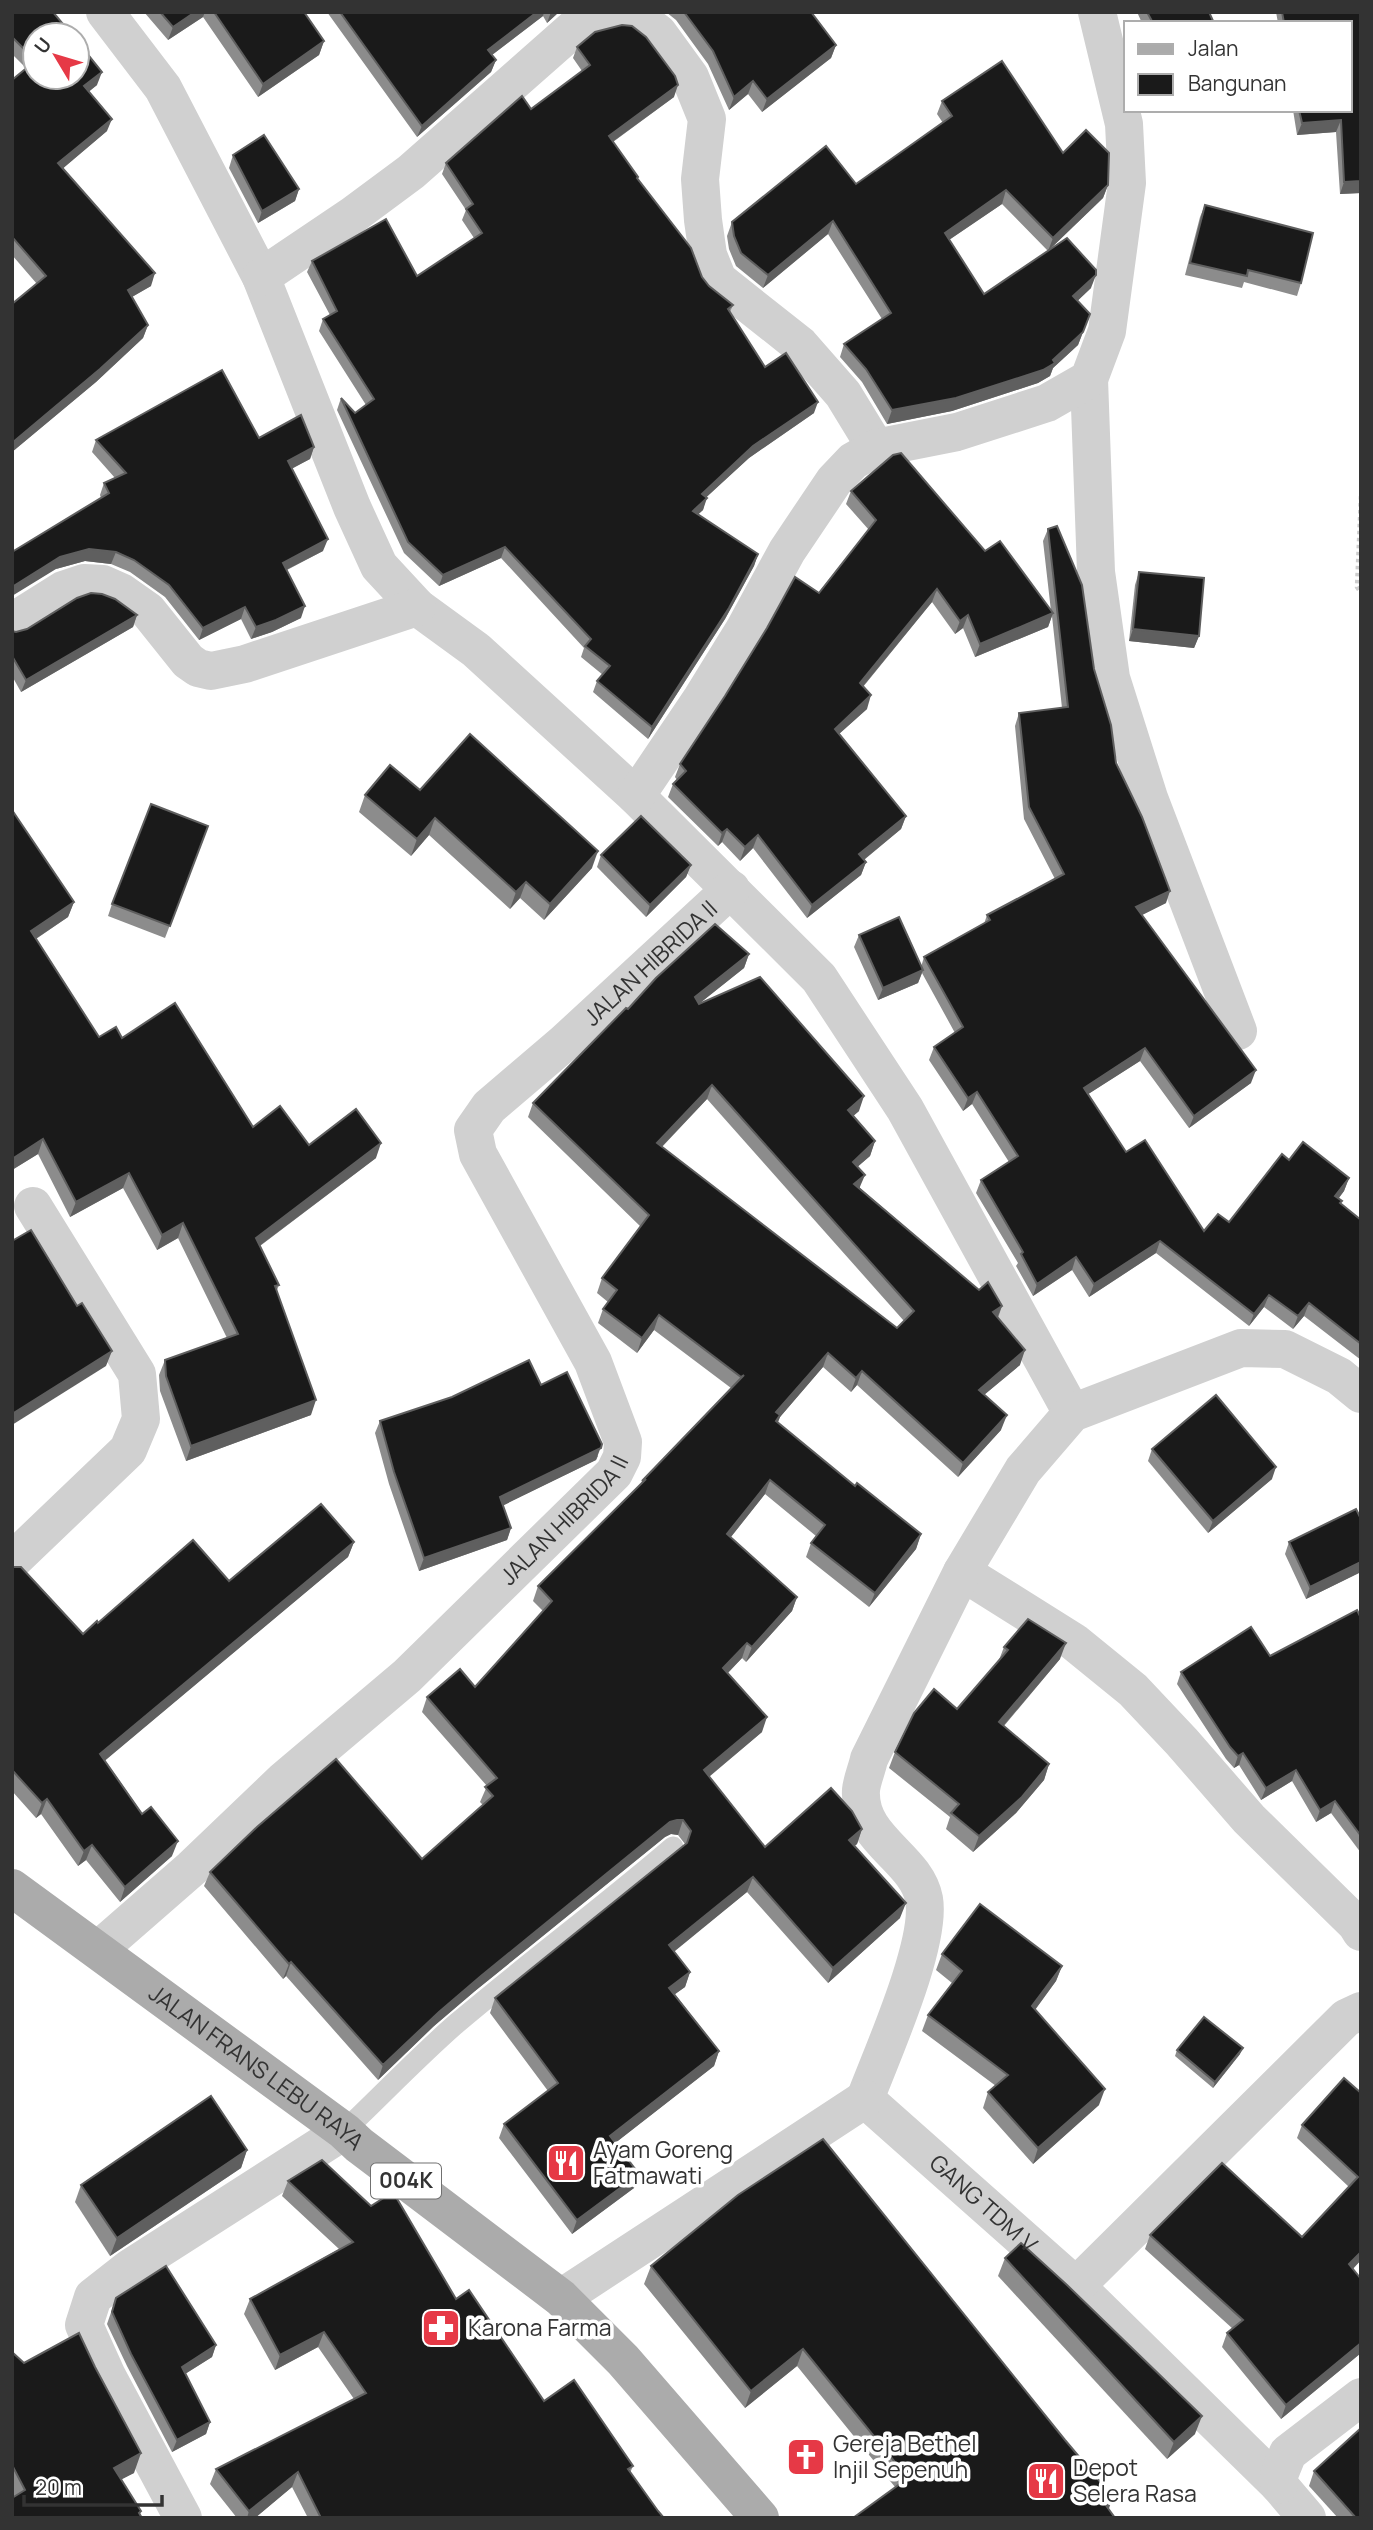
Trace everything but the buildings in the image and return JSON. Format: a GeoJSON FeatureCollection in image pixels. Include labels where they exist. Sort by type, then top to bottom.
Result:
{"type":"FeatureCollection","features":[{"type":"Feature","properties":{"kind":"main road","name":"JALAN FRANS LEBU RAYA"},"geometry":{"type":"LineString","coordinates":[[12,1888],[344,2131],[561,2298],[623,2360],[760,2518]]}},
{"type":"Feature","properties":{"kind":"street"},"geometry":{"type":"LineString","coordinates":[[104,12],[163,88],[261,277],[352,508],[379,566],[417,607],[476,650],[636,796],[819,978],[905,1109],[1072,1413]]}},
{"type":"Feature","properties":{"kind":"street"},"geometry":{"type":"LineString","coordinates":[[1097,12],[1124,124],[1126,183],[1107,331],[1089,379],[1096,572],[1111,678],[1149,798],[1238,1031]]}},
{"type":"Feature","properties":{"kind":"street"},"geometry":{"type":"LineString","coordinates":[[261,277],[411,172],[580,23],[616,14],[636,16],[658,33],[690,77],[707,119],[700,179],[708,255],[718,279],[800,345],[843,394],[876,448]]}},
{"type":"Feature","properties":{"kind":"street"},"geometry":{"type":"LineString","coordinates":[[636,796],[744,630],[787,551],[834,481],[853,461],[876,448],[970,428],[1046,403],[1089,379]]}},
{"type":"Feature","properties":{"kind":"street"},"geometry":{"type":"LineString","coordinates":[[12,622],[63,590],[84,583],[103,584],[121,592],[148,611],[188,661],[198,668],[211,671],[245,664],[417,607]]}},
{"type":"Feature","properties":{"kind":"street","name":"JALAN HIBRIDA II"},"geometry":{"type":"LineString","coordinates":[[98,1950],[192,1868],[284,1780],[407,1676],[614,1473],[622,1457],[623,1442],[593,1362],[478,1154],[473,1130],[489,1107],[565,1043],[731,889]]}},
{"type":"Feature","properties":{"kind":"street"},"geometry":{"type":"LineString","coordinates":[[12,1561],[128,1450],[141,1419],[136,1374],[33,1206]]}},
{"type":"Feature","properties":{"kind":"street"},"geometry":{"type":"LineString","coordinates":[[561,2298],[865,2099],[918,1955],[924,1912],[924,1898],[912,1874],[880,1840],[867,1819],[861,1791],[869,1759],[962,1572],[1023,1470],[1072,1413],[1241,1348],[1285,1349],[1339,1376],[1361,1394]]}},
{"type":"Feature","properties":{"kind":"street"},"geometry":{"type":"LineString","coordinates":[[962,1572],[1074,1642],[1133,1690],[1249,1819],[1361,1932]]}},
{"type":"Feature","properties":{"kind":"street"},"geometry":{"type":"LineString","coordinates":[[1076,2286],[1346,2018],[1361,2011]]}},
{"type":"Feature","properties":{"kind":"street","name":"GANG TDM V"},"geometry":{"type":"LineString","coordinates":[[865,2099],[1076,2286],[1279,2485]]}},
{"type":"Feature","properties":{"kind":"street"},"geometry":{"type":"LineString","coordinates":[[183,2518],[107,2376],[84,2325],[93,2297],[131,2268],[344,2131]]}},
{"type":"Feature","properties":{"kind":"street"},"geometry":{"type":"LineString","coordinates":[[1307,2518],[1279,2485],[1279,2475],[1288,2453],[1361,2397]]}},
{"type":"Feature","properties":{"kind":"lane"},"geometry":{"type":"LineString","coordinates":[[344,2131],[454,2026],[530,1962],[603,1907],[673,1847]]}},
{"type":"Feature","properties":{"kind":"path"},"geometry":{"type":"LineString","coordinates":[[1361,496],[1357,587],[1361,593]]}},
{"type":"Feature","properties":{"kind":"place","name":"Ayam Goreng Fatmawati"},"geometry":{"type":"Point","coordinates":[566,2163]}},
{"type":"Feature","properties":{"kind":"place","name":"Karona Farma"},"geometry":{"type":"Point","coordinates":[441,2328]}},
{"type":"Feature","properties":{"kind":"place","name":"Gereja Bethel Injil Sepenuh"},"geometry":{"type":"Point","coordinates":[806,2457]}},
{"type":"Feature","properties":{"kind":"place","name":"Depot Selera Rasa"},"geometry":{"type":"Point","coordinates":[1046,2481]}}]}
